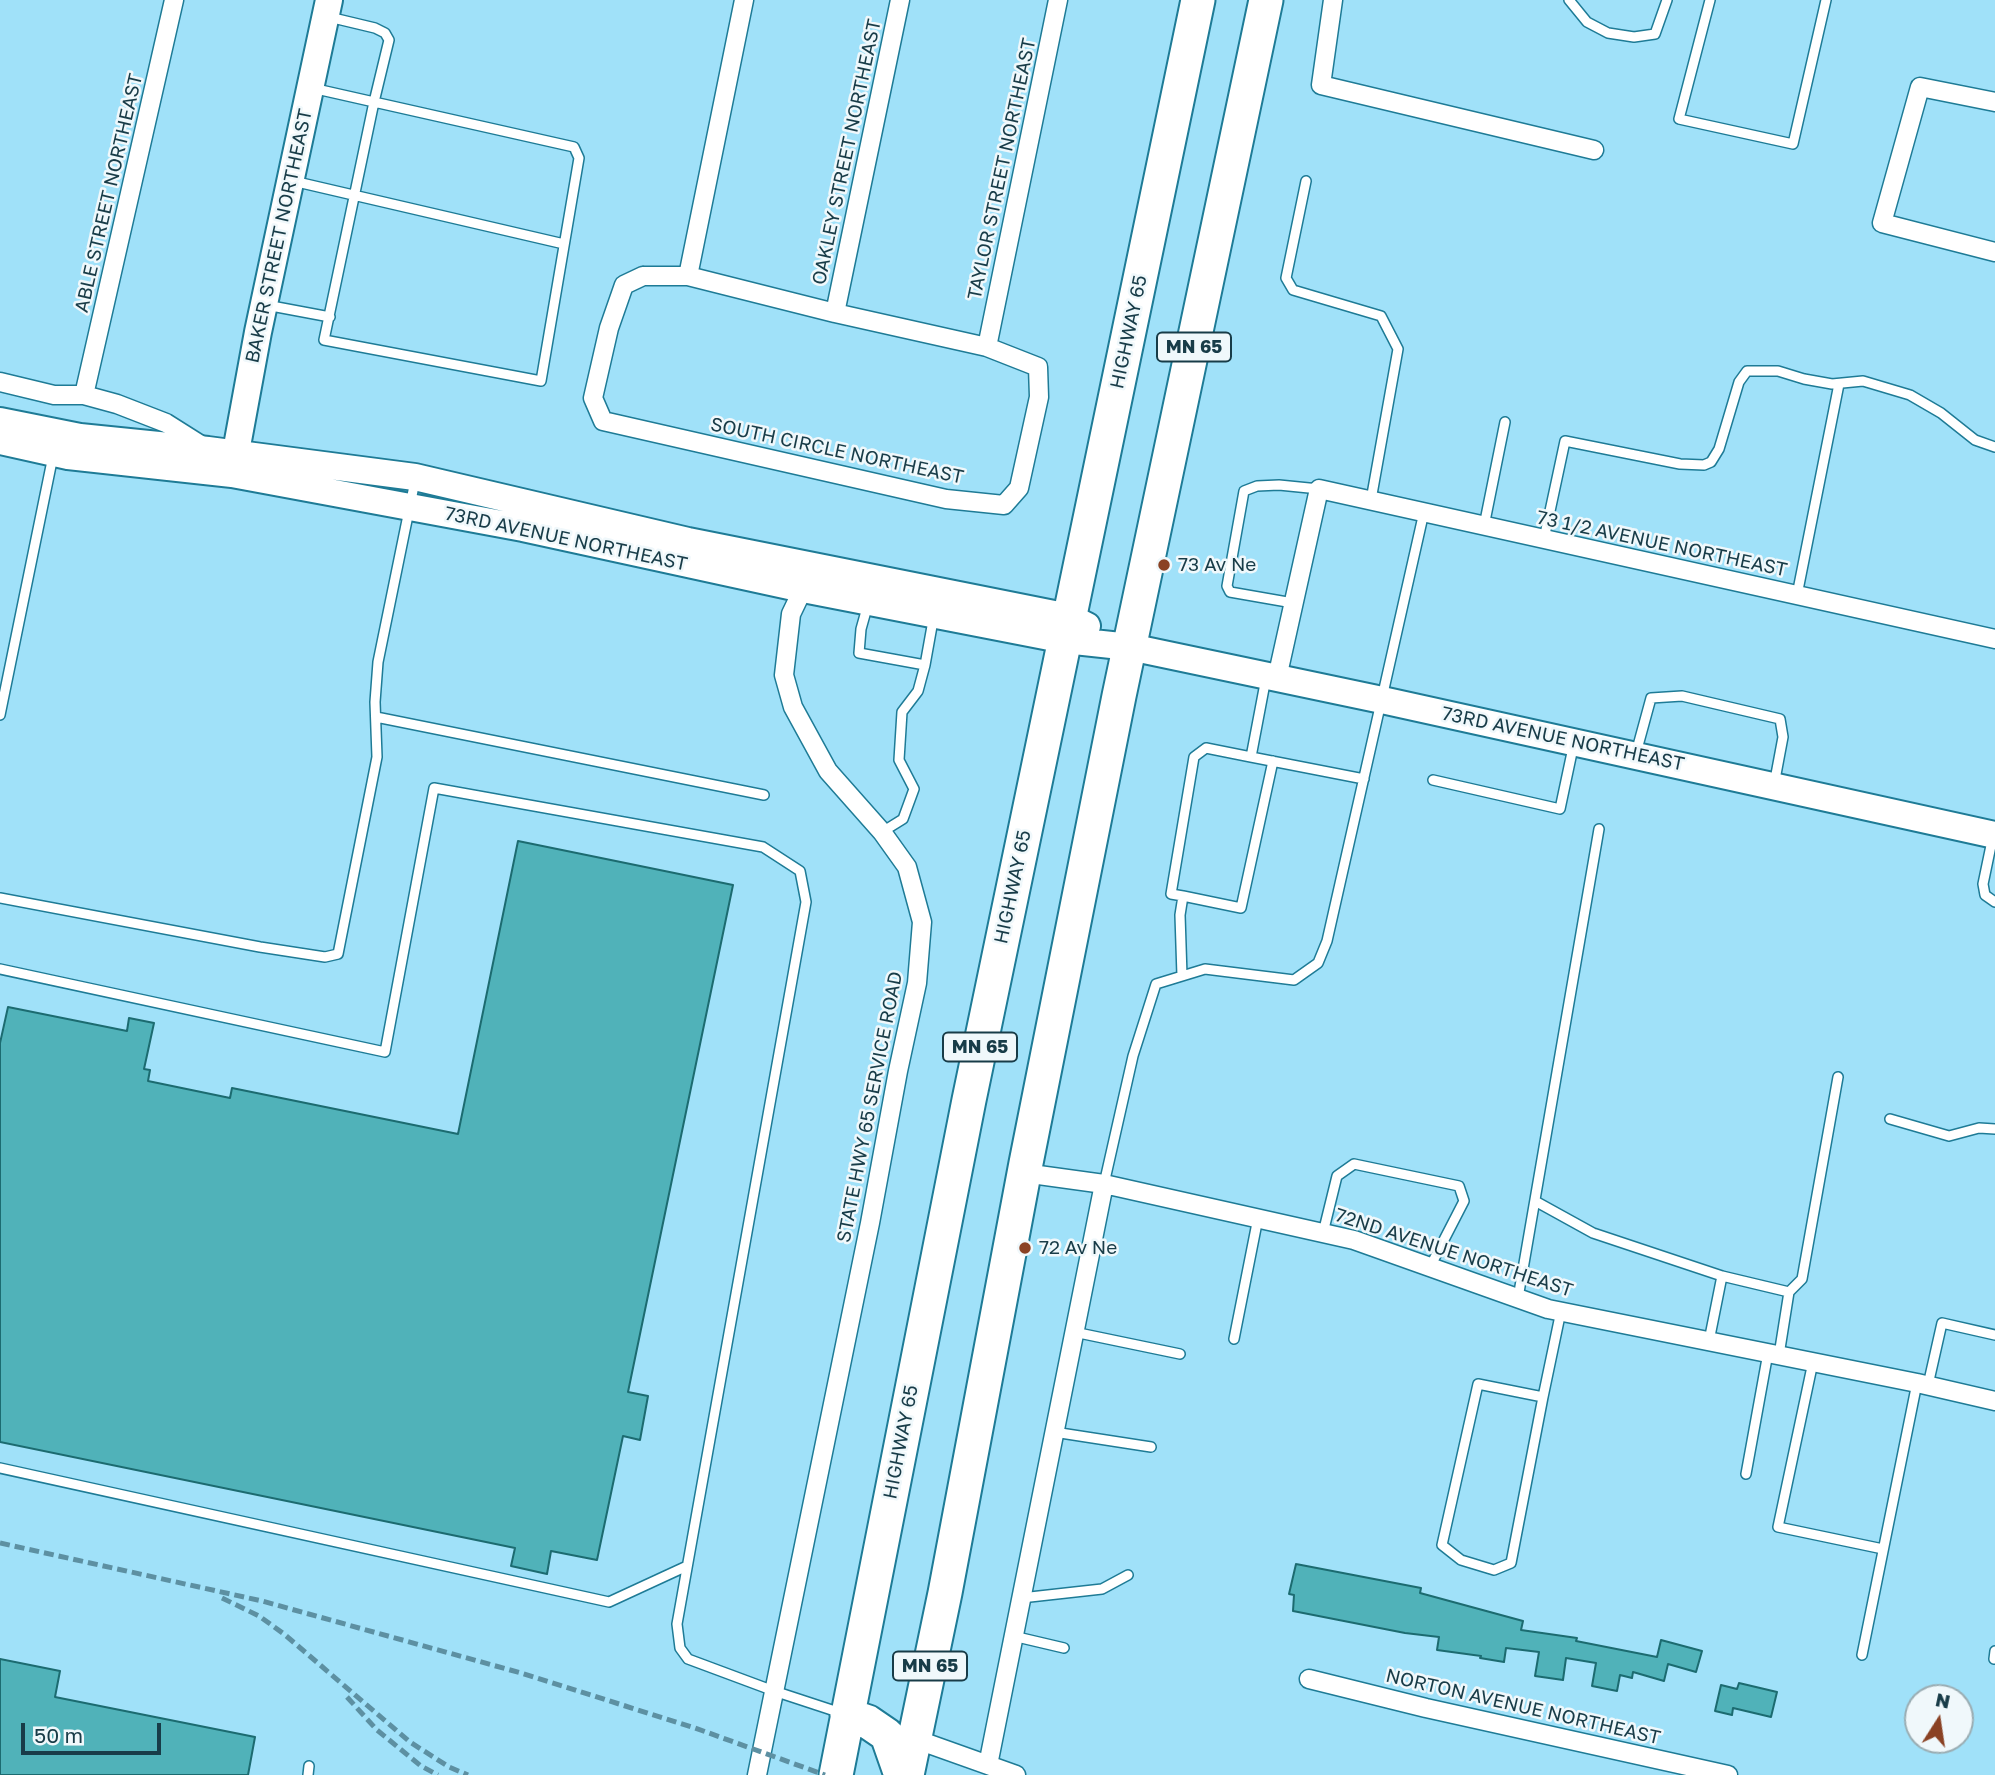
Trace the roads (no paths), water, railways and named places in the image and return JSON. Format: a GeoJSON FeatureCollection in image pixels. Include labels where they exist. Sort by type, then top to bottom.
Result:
{"type":"FeatureCollection","features":[{"type":"Feature","properties":{"kind":"highway","name":"HIGHWAY 65"},"geometry":{"type":"LineString","coordinates":[[836,1775],[969,1100],[1198,0]]}},
{"type":"Feature","properties":{"kind":"highway","name":"MN 65"},"geometry":{"type":"LineString","coordinates":[[907,1775],[1130,647],[1266,0]]}},
{"type":"Feature","properties":{"kind":"highway"},"geometry":{"type":"LineString","coordinates":[[847,1715],[868,1722],[887,1735],[901,1775]]}},
{"type":"Feature","properties":{"kind":"street","name":"ABLE STREET NORTHEAST"},"geometry":{"type":"LineString","coordinates":[[84,395],[174,0]]}},
{"type":"Feature","properties":{"kind":"street"},"geometry":{"type":"LineString","coordinates":[[688,276],[744,0]]}},
{"type":"Feature","properties":{"kind":"street","name":"OAKLEY STREET NORTHEAST"},"geometry":{"type":"LineString","coordinates":[[835,313],[900,0]]}},
{"type":"Feature","properties":{"kind":"street","name":"TAYLOR STREET NORTHEAST"},"geometry":{"type":"LineString","coordinates":[[987,347],[1058,0]]}},
{"type":"Feature","properties":{"kind":"street"},"geometry":{"type":"LineString","coordinates":[[1334,0],[1321,85],[1594,150]]}},
{"type":"Feature","properties":{"kind":"street","name":"BAKER STREET NORTHEAST"},"geometry":{"type":"LineString","coordinates":[[234,463],[264,304],[327,8]]}},
{"type":"Feature","properties":{"kind":"street"},"geometry":{"type":"LineString","coordinates":[[1995,102],[1920,87],[1882,223],[1995,252]]}},
{"type":"Feature","properties":{"kind":"street","name":"SOUTH CIRCLE NORTHEAST"},"geometry":{"type":"LineString","coordinates":[[643,276],[688,276],[987,347],[1038,367],[1039,397],[1019,488],[1004,505],[946,499],[603,421],[593,398],[609,328],[624,285],[643,276]]}},
{"type":"Feature","properties":{"kind":"street","name":"73RD AVENUE NORTHEAST"},"geometry":{"type":"LineString","coordinates":[[0,382],[54,395],[84,395],[117,404],[166,423],[234,463],[409,507],[558,536],[804,577],[1067,629],[1130,647],[1994,834]]}},
{"type":"Feature","properties":{"kind":"street","name":"73RD AVENUE NORTHEAST"},"geometry":{"type":"LineString","coordinates":[[0,421],[55,443],[234,463],[415,477],[688,541],[804,577],[868,602],[934,615],[1067,629]]}},
{"type":"Feature","properties":{"kind":"street","name":"73RD AVENUE NORTHEAST"},"geometry":{"type":"LineString","coordinates":[[0,441],[208,450]]}},
{"type":"Feature","properties":{"kind":"street"},"geometry":{"type":"LineString","coordinates":[[1272,677],[1293,603],[1319,489]]}},
{"type":"Feature","properties":{"kind":"street","name":"73 1/2 AVENUE NORTHEAST"},"geometry":{"type":"LineString","coordinates":[[1319,489],[1995,639]]}},
{"type":"Feature","properties":{"kind":"street","name":"STATE HWY 65 SERVICE ROAD"},"geometry":{"type":"LineString","coordinates":[[757,1775],[917,983],[922,922],[907,866],[882,832],[828,771],[793,707],[785,675],[791,614],[804,577]]}},
{"type":"Feature","properties":{"kind":"street","name":"72ND AVENUE NORTHEAST"},"geometry":{"type":"LineString","coordinates":[[1024,1173],[1104,1184],[1354,1240],[1561,1311],[1995,1401]]}},
{"type":"Feature","properties":{"kind":"street"},"geometry":{"type":"LineString","coordinates":[[988,1765],[1104,1184]]}},
{"type":"Feature","properties":{"kind":"street","name":"NORTON AVENUE NORTHEAST"},"geometry":{"type":"LineString","coordinates":[[1308,1679],[1728,1775]]}},
{"type":"Feature","properties":{"kind":"street"},"geometry":{"type":"LineString","coordinates":[[915,1739],[1016,1775]]}},
{"type":"Feature","properties":{"kind":"lane"},"geometry":{"type":"LineString","coordinates":[[1569,0],[1587,22],[1608,33],[1634,37],[1656,34],[1667,0]]}},
{"type":"Feature","properties":{"kind":"lane"},"geometry":{"type":"LineString","coordinates":[[1710,0],[1679,119],[1793,144],[1826,0]]}},
{"type":"Feature","properties":{"kind":"lane"},"geometry":{"type":"LineString","coordinates":[[310,88],[374,102],[574,147],[579,158],[541,381],[324,340],[374,102],[389,40],[385,33],[327,8]]}},
{"type":"Feature","properties":{"kind":"lane"},"geometry":{"type":"LineString","coordinates":[[290,180],[564,244]]}},
{"type":"Feature","properties":{"kind":"lane"},"geometry":{"type":"LineString","coordinates":[[1306,181],[1286,278],[1293,290],[1381,316],[1398,349],[1371,500]]}},
{"type":"Feature","properties":{"kind":"lane"},"geometry":{"type":"LineString","coordinates":[[264,304],[330,317]]}},
{"type":"Feature","properties":{"kind":"lane"},"geometry":{"type":"LineString","coordinates":[[1544,539],[1565,442],[1680,464],[1704,465],[1711,462],[1719,449],[1739,382],[1747,371],[1778,371],[1804,379],[1839,384],[1863,381],[1910,395],[1941,413],[1975,440],[1995,447]]}},
{"type":"Feature","properties":{"kind":"lane"},"geometry":{"type":"LineString","coordinates":[[1797,595],[1839,384]]}},
{"type":"Feature","properties":{"kind":"lane"},"geometry":{"type":"LineString","coordinates":[[1484,526],[1505,422]]}},
{"type":"Feature","properties":{"kind":"lane"},"geometry":{"type":"LineString","coordinates":[[0,715],[55,443]]}},
{"type":"Feature","properties":{"kind":"lane"},"geometry":{"type":"LineString","coordinates":[[0,898],[260,947],[325,957],[338,954],[377,757],[378,662],[415,477]]}},
{"type":"Feature","properties":{"kind":"lane"},"geometry":{"type":"LineString","coordinates":[[1293,603],[1230,592],[1227,586],[1244,491],[1268,485],[1319,489]]}},
{"type":"Feature","properties":{"kind":"lane"},"geometry":{"type":"LineString","coordinates":[[1104,1184],[1133,1056],[1156,984],[1205,969],[1294,980],[1318,963],[1327,941],[1424,512]]}},
{"type":"Feature","properties":{"kind":"lane"},"geometry":{"type":"LineString","coordinates":[[868,602],[859,653],[925,666]]}},
{"type":"Feature","properties":{"kind":"lane"},"geometry":{"type":"LineString","coordinates":[[882,832],[903,819],[914,789],[899,760],[902,712],[918,691],[934,615]]}},
{"type":"Feature","properties":{"kind":"lane"},"geometry":{"type":"LineString","coordinates":[[1251,757],[1272,677]]}},
{"type":"Feature","properties":{"kind":"lane"},"geometry":{"type":"LineString","coordinates":[[1635,755],[1651,698],[1682,696],[1780,719],[1783,737],[1773,786]]}},
{"type":"Feature","properties":{"kind":"lane"},"geometry":{"type":"LineString","coordinates":[[376,717],[764,795]]}},
{"type":"Feature","properties":{"kind":"lane"},"geometry":{"type":"LineString","coordinates":[[1433,780],[1560,809],[1574,742]]}},
{"type":"Feature","properties":{"kind":"lane"},"geometry":{"type":"LineString","coordinates":[[1273,761],[1241,908],[1171,894],[1194,757],[1206,748],[1251,757],[1273,761],[1364,779]]}},
{"type":"Feature","properties":{"kind":"lane"},"geometry":{"type":"LineString","coordinates":[[0,969],[386,1052],[434,788],[763,847],[800,871],[806,902],[677,1624],[680,1647],[688,1659],[847,1715]]}},
{"type":"Feature","properties":{"kind":"lane"},"geometry":{"type":"LineString","coordinates":[[1518,1298],[1599,829]]}},
{"type":"Feature","properties":{"kind":"lane"},"geometry":{"type":"LineString","coordinates":[[1994,834],[1983,884],[1985,895],[1995,902]]}},
{"type":"Feature","properties":{"kind":"lane"},"geometry":{"type":"LineString","coordinates":[[1182,976],[1180,915],[1183,896]]}},
{"type":"Feature","properties":{"kind":"lane"},"geometry":{"type":"LineString","coordinates":[[1745,1474],[1789,1292],[1802,1279],[1838,1077]]}},
{"type":"Feature","properties":{"kind":"lane"},"geometry":{"type":"LineString","coordinates":[[1890,1119],[1949,1136],[1979,1128],[1995,1129]]}},
{"type":"Feature","properties":{"kind":"lane"},"geometry":{"type":"LineString","coordinates":[[1323,1233],[1337,1175],[1354,1164],[1459,1186],[1464,1201],[1430,1267]]}},
{"type":"Feature","properties":{"kind":"lane"},"geometry":{"type":"LineString","coordinates":[[1535,1201],[1593,1233],[1722,1276],[1789,1292]]}},
{"type":"Feature","properties":{"kind":"lane"},"geometry":{"type":"LineString","coordinates":[[1234,1339],[1258,1219]]}},
{"type":"Feature","properties":{"kind":"lane"},"geometry":{"type":"LineString","coordinates":[[1709,1341],[1722,1276]]}},
{"type":"Feature","properties":{"kind":"lane"},"geometry":{"type":"LineString","coordinates":[[1544,1397],[1478,1384],[1442,1545],[1461,1560],[1494,1570],[1511,1563],[1544,1397],[1561,1311]]}},
{"type":"Feature","properties":{"kind":"lane"},"geometry":{"type":"LineString","coordinates":[[1862,1655],[1883,1549],[1922,1384],[1942,1324],[1995,1335]]}},
{"type":"Feature","properties":{"kind":"lane"},"geometry":{"type":"LineString","coordinates":[[1074,1332],[1180,1354]]}},
{"type":"Feature","properties":{"kind":"lane"},"geometry":{"type":"LineString","coordinates":[[1813,1362],[1778,1527],[1883,1549]]}},
{"type":"Feature","properties":{"kind":"lane"},"geometry":{"type":"LineString","coordinates":[[1054,1432],[1151,1447]]}},
{"type":"Feature","properties":{"kind":"lane"},"geometry":{"type":"LineString","coordinates":[[0,1468],[609,1602],[687,1566]]}},
{"type":"Feature","properties":{"kind":"lane"},"geometry":{"type":"LineString","coordinates":[[1020,1598],[1102,1589],[1128,1575]]}},
{"type":"Feature","properties":{"kind":"lane"},"geometry":{"type":"LineString","coordinates":[[1013,1636],[1064,1648]]}},
{"type":"Feature","properties":{"kind":"railway"},"geometry":{"type":"LineString","coordinates":[[0,1543],[262,1601],[521,1673],[695,1728],[825,1775]]}},
{"type":"Feature","properties":{"kind":"railway"},"geometry":{"type":"LineString","coordinates":[[222,1598],[259,1616],[284,1634],[410,1742],[449,1767],[468,1775]]}},
{"type":"Feature","properties":{"kind":"railway"},"geometry":{"type":"LineString","coordinates":[[347,1697],[377,1730],[421,1766],[438,1775]]}},
{"type":"Feature","properties":{"kind":"place","name":"73 Av Ne"},"geometry":{"type":"Point","coordinates":[1164,565]}},
{"type":"Feature","properties":{"kind":"place","name":"72 Av Ne"},"geometry":{"type":"Point","coordinates":[1025,1248]}}]}
